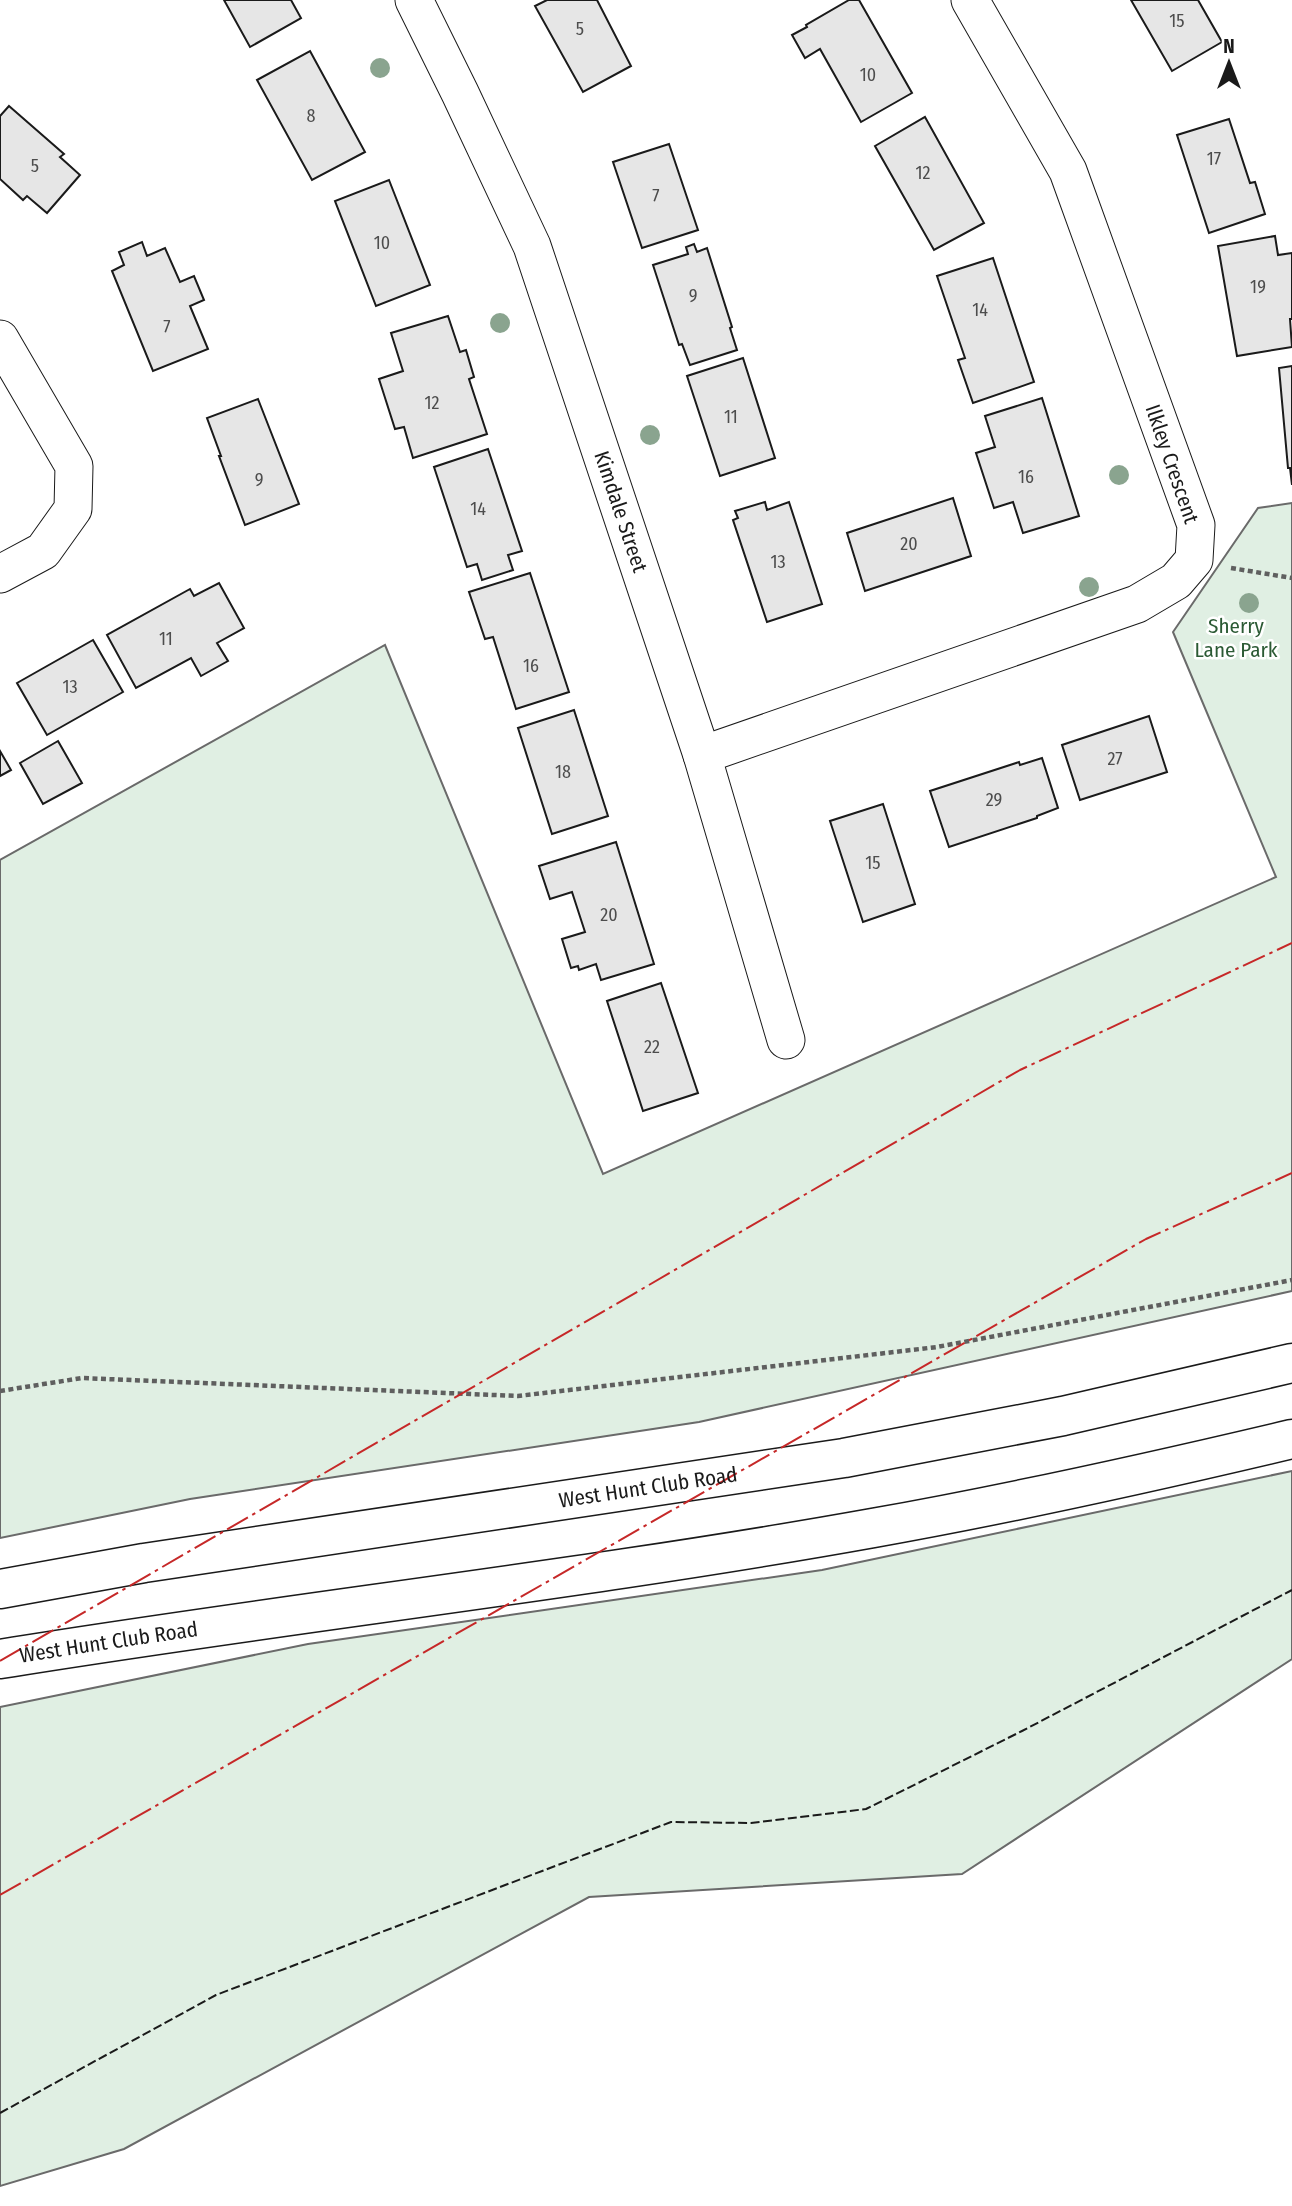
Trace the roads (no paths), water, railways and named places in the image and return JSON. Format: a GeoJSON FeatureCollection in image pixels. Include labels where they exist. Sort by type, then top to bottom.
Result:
{"type":"FeatureCollection","features":[{"type":"Feature","properties":{"kind":"main road","name":"West Hunt Club Road"},"geometry":{"type":"LineString","coordinates":[[0,1590],[144,1563],[845,1458],[1063,1416],[1292,1363]]}},
{"type":"Feature","properties":{"kind":"main road","name":"West Hunt Club Road"},"geometry":{"type":"LineString","coordinates":[[0,1659],[225,1624],[615,1570],[870,1528],[1081,1487],[1292,1439]]}},
{"type":"Feature","properties":{"kind":"street","name":"Kimdale Street"},"geometry":{"type":"LineString","coordinates":[[414,0],[532,246],[702,755],[786,1040]]}},
{"type":"Feature","properties":{"kind":"street","name":"Ilkley Crescent"},"geometry":{"type":"LineString","coordinates":[[702,755],[1137,604],[1176,581],[1194,560],[1196,525],[1068,171],[970,0]]}},
{"type":"Feature","properties":{"kind":"street"},"geometry":{"type":"LineString","coordinates":[[0,339],[74,466],[74,509],[43,551],[0,574]]}},
{"type":"Feature","properties":{"kind":"park label","name":"Sherry Lane Park"},"geometry":{"type":"Point","coordinates":[1236,638]}}]}
